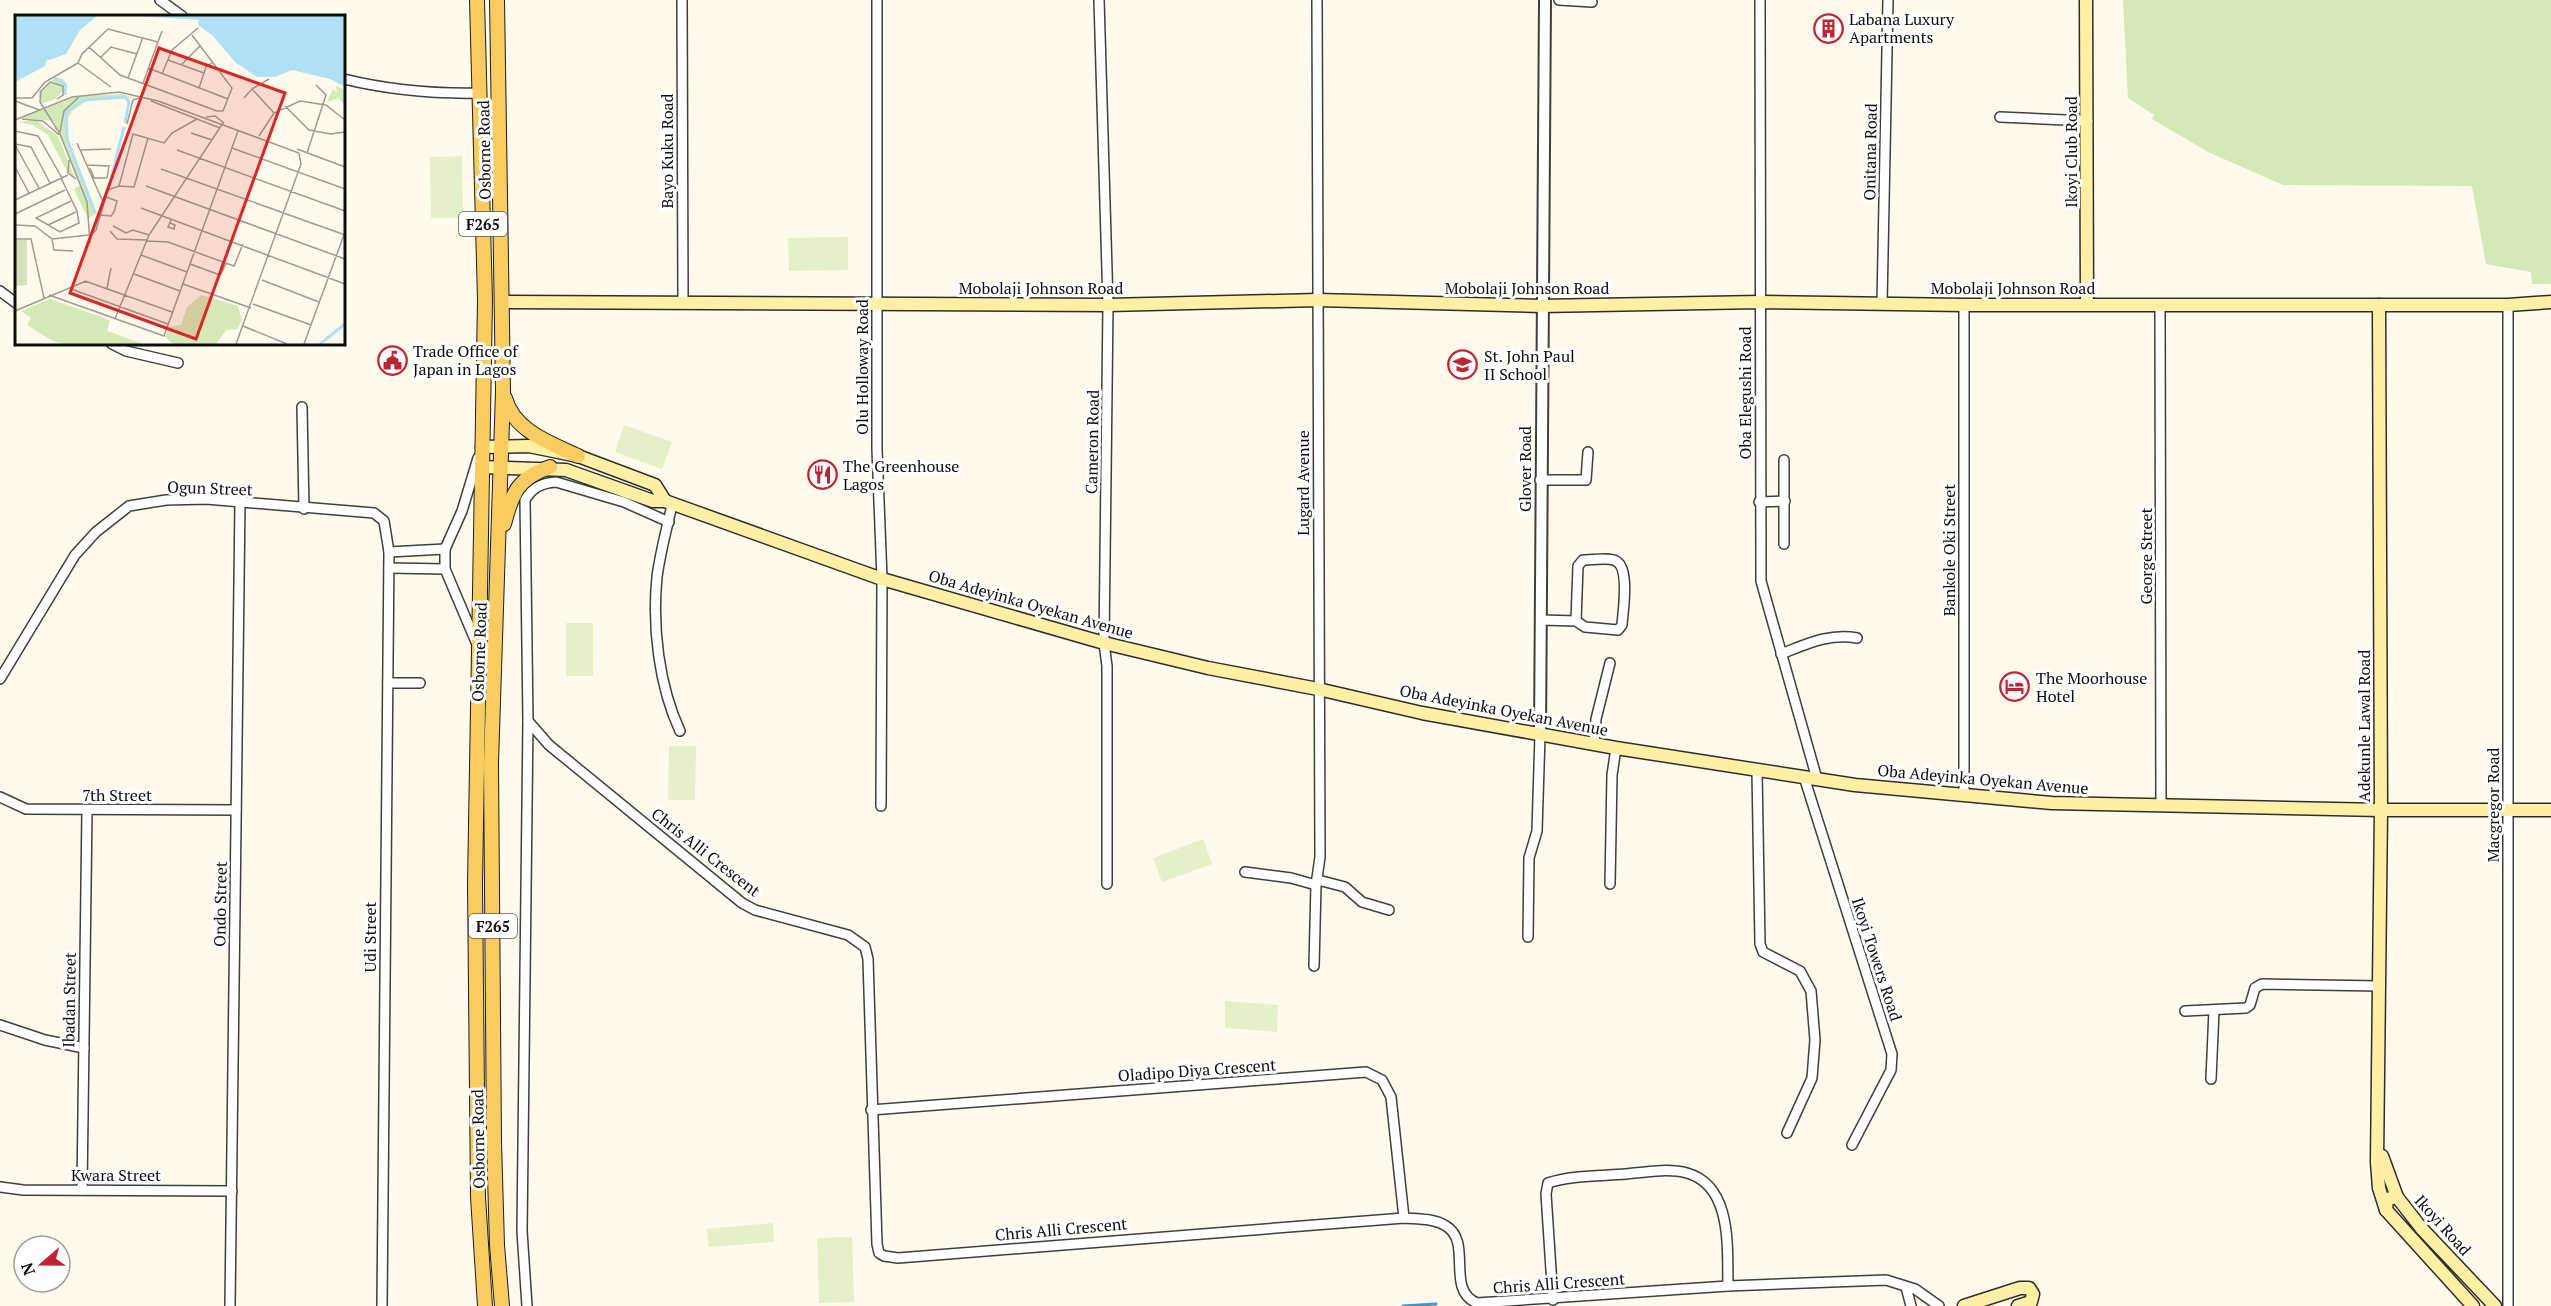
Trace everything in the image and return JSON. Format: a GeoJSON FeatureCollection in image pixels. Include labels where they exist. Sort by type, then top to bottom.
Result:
{"type":"FeatureCollection","features":[{"type":"Feature","properties":{"kind":"main road","name":"Osborne Road"},"geometry":{"type":"LineString","coordinates":[[477,0],[485,300],[478,646],[477,1094],[478,1197],[485,1306]]}},
{"type":"Feature","properties":{"kind":"main road","name":"Osborne Road"},"geometry":{"type":"LineString","coordinates":[[497,0],[503,391],[491,763],[496,1245],[502,1306]]}},
{"type":"Feature","properties":{"kind":"main road","name":"Ikoyi Club Road"},"geometry":{"type":"LineString","coordinates":[[2086,0],[2087,304]]}},
{"type":"Feature","properties":{"kind":"main road","name":"Mobolaji Johnson Road"},"geometry":{"type":"LineString","coordinates":[[503,302],[1108,305],[1318,300],[1541,306],[1760,302],[1964,305],[2508,305],[2551,302]]}},
{"type":"Feature","properties":{"kind":"main road","name":"Adekunle Lawal Road"},"geometry":{"type":"LineString","coordinates":[[2379,304],[2381,810],[2379,1147]]}},
{"type":"Feature","properties":{"kind":"main road"},"geometry":{"type":"LineString","coordinates":[[503,391],[508,410],[522,425],[578,456],[655,485],[669,503]]}},
{"type":"Feature","properties":{"kind":"main road"},"geometry":{"type":"LineString","coordinates":[[482,447],[529,446],[578,456]]}},
{"type":"Feature","properties":{"kind":"main road","name":"Oba Adeyinka Oyekan Avenue"},"geometry":{"type":"LineString","coordinates":[[481,467],[550,467],[566,470],[653,501],[669,503],[882,579],[1104,643],[1208,668],[1540,735],[1616,748],[1810,778],[2052,803],[2381,810],[2551,810]]}},
{"type":"Feature","properties":{"kind":"main road"},"geometry":{"type":"LineString","coordinates":[[499,547],[511,500],[520,484],[533,473],[550,467]]}},
{"type":"Feature","properties":{"kind":"main road"},"geometry":{"type":"LineString","coordinates":[[2379,1147],[2388,1178],[2397,1197]]}},
{"type":"Feature","properties":{"kind":"main road"},"geometry":{"type":"LineString","coordinates":[[2379,1147],[2377,1176],[2386,1210]]}},
{"type":"Feature","properties":{"kind":"main road","name":"Ikoyi Road"},"geometry":{"type":"LineString","coordinates":[[2473,1306],[2386,1210],[2387,1199],[2397,1197],[2422,1229],[2495,1306]]}},
{"type":"Feature","properties":{"kind":"main road"},"geometry":{"type":"LineString","coordinates":[[1964,1306],[2020,1288],[2029,1288],[2033,1294],[2030,1304],[2018,1306]]}},
{"type":"Feature","properties":{"kind":"street"},"geometry":{"type":"LineString","coordinates":[[160,0],[181,15]]}},
{"type":"Feature","properties":{"kind":"street","name":"Bayo Kuku Road"},"geometry":{"type":"LineString","coordinates":[[682,0],[683,302]]}},
{"type":"Feature","properties":{"kind":"street","name":"Olu Holloway Road"},"geometry":{"type":"LineString","coordinates":[[877,0],[876,305],[877,449],[882,579],[881,806]]}},
{"type":"Feature","properties":{"kind":"street","name":"Cameron Road"},"geometry":{"type":"LineString","coordinates":[[1099,0],[1108,305],[1104,643],[1107,666],[1107,885]]}},
{"type":"Feature","properties":{"kind":"street","name":"Lugard Avenue"},"geometry":{"type":"LineString","coordinates":[[1314,966],[1318,882],[1317,0]]}},
{"type":"Feature","properties":{"kind":"street","name":"Glover Road"},"geometry":{"type":"LineString","coordinates":[[1528,937],[1529,858],[1537,831],[1540,735],[1541,306],[1545,0]]}},
{"type":"Feature","properties":{"kind":"street"},"geometry":{"type":"LineString","coordinates":[[1559,0],[1592,2]]}},
{"type":"Feature","properties":{"kind":"street","name":"Oba Elegushi Road"},"geometry":{"type":"LineString","coordinates":[[1760,0],[1759,502],[1761,580],[1810,778]]}},
{"type":"Feature","properties":{"kind":"street","name":"Onitana Road"},"geometry":{"type":"LineString","coordinates":[[1882,304],[1888,0]]}},
{"type":"Feature","properties":{"kind":"street"},"geometry":{"type":"LineString","coordinates":[[345,79],[375,87],[413,91],[480,93]]}},
{"type":"Feature","properties":{"kind":"street"},"geometry":{"type":"LineString","coordinates":[[2000,117],[2088,121]]}},
{"type":"Feature","properties":{"kind":"street"},"geometry":{"type":"LineString","coordinates":[[0,291],[15,302]]}},
{"type":"Feature","properties":{"kind":"street","name":"Bankole Oki Street"},"geometry":{"type":"LineString","coordinates":[[1964,305],[1964,794]]}},
{"type":"Feature","properties":{"kind":"street","name":"George Street"},"geometry":{"type":"LineString","coordinates":[[2160,305],[2162,806]]}},
{"type":"Feature","properties":{"kind":"street","name":"Macgregor Road"},"geometry":{"type":"LineString","coordinates":[[2508,305],[2508,1306]]}},
{"type":"Feature","properties":{"kind":"street"},"geometry":{"type":"LineString","coordinates":[[114,345],[126,351],[178,363]]}},
{"type":"Feature","properties":{"kind":"street"},"geometry":{"type":"LineString","coordinates":[[302,407],[304,509]]}},
{"type":"Feature","properties":{"kind":"street"},"geometry":{"type":"LineString","coordinates":[[478,646],[445,569],[445,549],[462,511],[482,447]]}},
{"type":"Feature","properties":{"kind":"street"},"geometry":{"type":"LineString","coordinates":[[1540,480],[1586,480],[1588,452]]}},
{"type":"Feature","properties":{"kind":"street"},"geometry":{"type":"LineString","coordinates":[[1784,460],[1784,544]]}},
{"type":"Feature","properties":{"kind":"street"},"geometry":{"type":"LineString","coordinates":[[528,1306],[522,1231],[528,721],[524,507],[528,494],[544,483],[556,482],[624,502],[669,522]]}},
{"type":"Feature","properties":{"kind":"street","name":"Ogun Street"},"geometry":{"type":"LineString","coordinates":[[0,679],[4,663],[75,555],[96,532],[129,506],[166,500],[240,502],[380,516],[384,521],[389,568]]}},
{"type":"Feature","properties":{"kind":"street"},"geometry":{"type":"LineString","coordinates":[[1759,502],[1785,501]]}},
{"type":"Feature","properties":{"kind":"street","name":"Ondo Street"},"geometry":{"type":"LineString","coordinates":[[230,1306],[240,502]]}},
{"type":"Feature","properties":{"kind":"street"},"geometry":{"type":"LineString","coordinates":[[669,503],[669,522],[657,578],[657,640],[664,687],[680,731]]}},
{"type":"Feature","properties":{"kind":"street"},"geometry":{"type":"LineString","coordinates":[[389,552],[445,549]]}},
{"type":"Feature","properties":{"kind":"street"},"geometry":{"type":"LineString","coordinates":[[1541,620],[1576,621],[1596,630],[1618,630],[1622,625],[1625,573],[1614,560],[1583,560],[1578,566],[1576,621]]}},
{"type":"Feature","properties":{"kind":"street"},"geometry":{"type":"LineString","coordinates":[[389,568],[445,569]]}},
{"type":"Feature","properties":{"kind":"street","name":"Udi Street"},"geometry":{"type":"LineString","coordinates":[[382,1306],[389,568]]}},
{"type":"Feature","properties":{"kind":"street"},"geometry":{"type":"LineString","coordinates":[[1781,654],[1818,639],[1839,636],[1857,638]]}},
{"type":"Feature","properties":{"kind":"street"},"geometry":{"type":"LineString","coordinates":[[1594,744],[1596,719],[1610,663]]}},
{"type":"Feature","properties":{"kind":"street"},"geometry":{"type":"LineString","coordinates":[[388,683],[420,682]]}},
{"type":"Feature","properties":{"kind":"street","name":"Chris Alli Crescent"},"geometry":{"type":"LineString","coordinates":[[528,721],[549,745],[742,903],[755,910],[848,935],[865,947],[868,959],[877,1245],[879,1253],[884,1256],[898,1258],[1404,1218],[1435,1221],[1452,1230],[1456,1242],[1463,1292],[1468,1300],[1477,1303],[1553,1300],[1728,1286],[1886,1281],[1921,1293],[1939,1306]]}},
{"type":"Feature","properties":{"kind":"street"},"geometry":{"type":"LineString","coordinates":[[1610,884],[1612,775],[1616,748]]}},
{"type":"Feature","properties":{"kind":"street"},"geometry":{"type":"LineString","coordinates":[[1757,771],[1760,944],[1763,952],[1800,970],[1811,990],[1815,1040],[1812,1078],[1787,1133]]}},
{"type":"Feature","properties":{"kind":"street","name":"Ikoyi Towers Road"},"geometry":{"type":"LineString","coordinates":[[1810,778],[1892,1054],[1892,1070],[1852,1145]]}},
{"type":"Feature","properties":{"kind":"street","name":"7th Street"},"geometry":{"type":"LineString","coordinates":[[0,797],[26,809],[236,810]]}},
{"type":"Feature","properties":{"kind":"street","name":"Ibadan Street"},"geometry":{"type":"LineString","coordinates":[[82,1190],[87,810]]}},
{"type":"Feature","properties":{"kind":"street"},"geometry":{"type":"LineString","coordinates":[[1245,872],[1345,887],[1362,902],[1389,910]]}},
{"type":"Feature","properties":{"kind":"street"},"geometry":{"type":"LineString","coordinates":[[2185,1011],[2246,1008],[2250,1005],[2255,988],[2262,984],[2380,986]]}},
{"type":"Feature","properties":{"kind":"street"},"geometry":{"type":"LineString","coordinates":[[2211,1079],[2214,1010]]}},
{"type":"Feature","properties":{"kind":"street"},"geometry":{"type":"LineString","coordinates":[[0,1025],[45,1040],[84,1048]]}},
{"type":"Feature","properties":{"kind":"street","name":"Oladipo Diya Crescent"},"geometry":{"type":"LineString","coordinates":[[871,1110],[1366,1072],[1383,1080],[1391,1097],[1404,1218]]}},
{"type":"Feature","properties":{"kind":"street"},"geometry":{"type":"LineString","coordinates":[[1553,1300],[1546,1194],[1548,1183],[1656,1172],[1685,1172],[1699,1178],[1720,1205],[1727,1225],[1728,1286]]}},
{"type":"Feature","properties":{"kind":"street","name":"Kwara Street"},"geometry":{"type":"LineString","coordinates":[[0,1187],[232,1191]]}},
{"type":"Feature","properties":{"kind":"street"},"geometry":{"type":"LineString","coordinates":[[1905,1287],[1911,1306]]}},
{"type":"Feature","properties":{"kind":"street"},"geometry":{"type":"LineString","coordinates":[[1619,1306],[1621,1294]]}},
{"type":"Feature","properties":{"kind":"green space"},"geometry":{"type":"Polygon","coordinates":[[[2123,0],[2551,0],[2551,284],[2532,284],[2531,272],[2486,264],[2472,186],[2283,185],[2208,152],[2152,119],[2154,115],[2128,98],[2123,0]]]}},
{"type":"Feature","properties":{"kind":"green space"},"geometry":{"type":"Polygon","coordinates":[[[462,156],[463,218],[431,218],[430,157],[462,156]]]}},
{"type":"Feature","properties":{"kind":"green space"},"geometry":{"type":"Polygon","coordinates":[[[848,237],[848,270],[789,271],[788,238],[848,237]]]}},
{"type":"Feature","properties":{"kind":"green space"},"geometry":{"type":"Polygon","coordinates":[[[624,425],[672,442],[662,469],[615,452],[624,425]]]}},
{"type":"Feature","properties":{"kind":"green space"},"geometry":{"type":"Polygon","coordinates":[[[566,623],[593,623],[593,676],[566,676],[566,623]]]}},
{"type":"Feature","properties":{"kind":"green space"},"geometry":{"type":"Polygon","coordinates":[[[669,746],[696,746],[695,800],[668,800],[669,746]]]}},
{"type":"Feature","properties":{"kind":"green space"},"geometry":{"type":"Polygon","coordinates":[[[1203,839],[1212,864],[1162,882],[1153,858],[1203,839]]]}},
{"type":"Feature","properties":{"kind":"green space"},"geometry":{"type":"Polygon","coordinates":[[[1225,1001],[1278,1005],[1277,1032],[1225,1028],[1225,1001]]]}},
{"type":"Feature","properties":{"kind":"green space"},"geometry":{"type":"Polygon","coordinates":[[[773,1223],[774,1242],[709,1247],[707,1229],[773,1223]]]}},
{"type":"Feature","properties":{"kind":"green space"},"geometry":{"type":"Polygon","coordinates":[[[852,1237],[854,1302],[819,1303],[817,1238],[852,1237]]]}},
{"type":"Feature","properties":{"kind":"waterway"},"geometry":{"type":"LineString","coordinates":[[1403,1306],[1436,1304]]}},
{"type":"Feature","properties":{"kind":"place","name":"Labana Luxury Apartments"},"geometry":{"type":"Point","coordinates":[1828,28]}},
{"type":"Feature","properties":{"kind":"place","name":"Trade Office of Japan in Lagos"},"geometry":{"type":"Point","coordinates":[392,360]}},
{"type":"Feature","properties":{"kind":"place","name":"St. John Paul II School"},"geometry":{"type":"Point","coordinates":[1463,365]}},
{"type":"Feature","properties":{"kind":"place","name":"The Greenhouse Lagos"},"geometry":{"type":"Point","coordinates":[822,475]}},
{"type":"Feature","properties":{"kind":"place","name":"The Moorhouse Hotel"},"geometry":{"type":"Point","coordinates":[2015,687]}}]}
